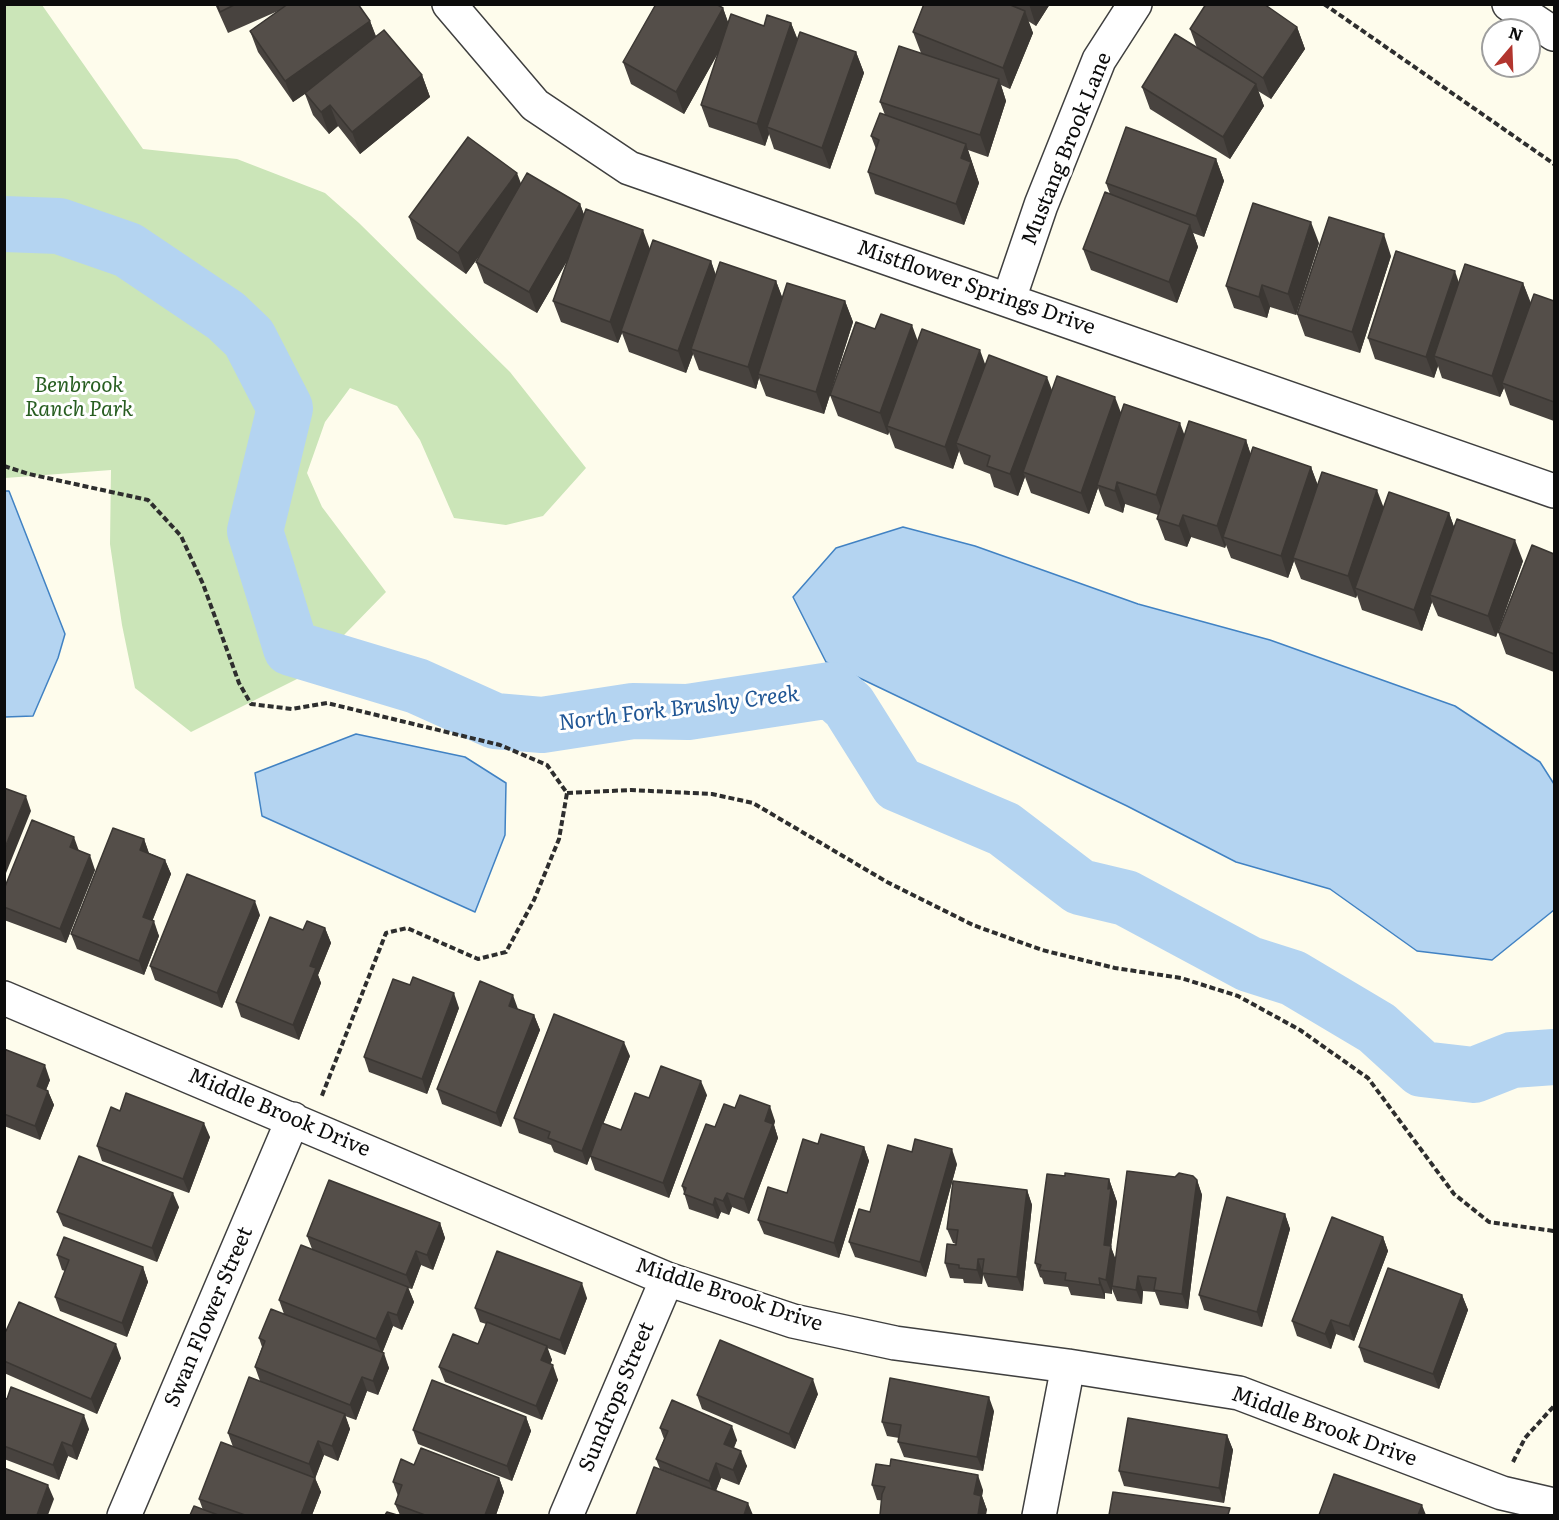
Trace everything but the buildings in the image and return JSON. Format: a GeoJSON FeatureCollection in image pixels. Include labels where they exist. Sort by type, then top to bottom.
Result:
{"type":"FeatureCollection","features":[{"type":"Feature","properties":{"kind":"street","name":"Mistflower Springs Drive"},"geometry":{"type":"LineString","coordinates":[[449,4],[535,105],[629,168],[1554,491]]}},
{"type":"Feature","properties":{"kind":"street","name":"Mustang Brook Lane"},"geometry":{"type":"LineString","coordinates":[[1009,299],[1041,205],[1099,60],[1135,4]]}},
{"type":"Feature","properties":{"kind":"street"},"geometry":{"type":"LineString","coordinates":[[1509,4],[1554,34]]}},
{"type":"Feature","properties":{"kind":"street","name":"Middle Brook Drive"},"geometry":{"type":"LineString","coordinates":[[4,998],[668,1279],[793,1321],[895,1343],[1068,1366],[1239,1393],[1498,1504],[1554,1505]]}},
{"type":"Feature","properties":{"kind":"street","name":"Swan Flower Street"},"geometry":{"type":"LineString","coordinates":[[124,1515],[294,1119]]}},
{"type":"Feature","properties":{"kind":"street","name":"Sundrops Street"},"geometry":{"type":"LineString","coordinates":[[567,1515],[668,1279]]}},
{"type":"Feature","properties":{"kind":"street"},"geometry":{"type":"LineString","coordinates":[[1039,1515],[1068,1366]]}},
{"type":"Feature","properties":{"kind":"path"},"geometry":{"type":"LineString","coordinates":[[1324,4],[1554,164]]}},
{"type":"Feature","properties":{"kind":"path"},"geometry":{"type":"LineString","coordinates":[[4,465],[29,474],[148,500],[181,536],[203,584],[239,683],[251,704],[292,709],[327,703],[500,745],[547,765],[567,793],[559,839],[534,900],[506,952],[478,959],[407,928],[386,933],[320,1098]]}},
{"type":"Feature","properties":{"kind":"path"},"geometry":{"type":"LineString","coordinates":[[567,793],[631,790],[712,794],[753,803],[887,882],[973,925],[1042,950],[1115,969],[1181,978],[1238,996],[1300,1030],[1368,1077],[1454,1194],[1488,1222],[1554,1231]]}},
{"type":"Feature","properties":{"kind":"path"},"geometry":{"type":"LineString","coordinates":[[1514,1462],[1525,1438],[1554,1407]]}},
{"type":"Feature","properties":{"kind":"green space","name":"Benbrook Ranch Park"},"geometry":{"type":"Polygon","coordinates":[[[5,4],[42,5],[143,149],[237,159],[325,193],[359,223],[510,372],[586,468],[543,516],[506,525],[454,518],[420,440],[397,406],[350,388],[325,422],[307,473],[322,507],[386,592],[305,675],[191,732],[135,688],[122,625],[110,544],[111,470],[5,478],[5,4]]]}},
{"type":"Feature","properties":{"kind":"water"},"geometry":{"type":"Polygon","coordinates":[[[5,491],[9,491],[65,634],[58,658],[33,716],[5,717],[5,491]]]}},
{"type":"Feature","properties":{"kind":"water"},"geometry":{"type":"Polygon","coordinates":[[[903,527],[975,546],[1138,604],[1270,640],[1455,706],[1540,762],[1554,784],[1554,910],[1492,960],[1417,951],[1330,889],[1236,862],[1127,806],[826,662],[793,597],[836,548],[903,527]]]}},
{"type":"Feature","properties":{"kind":"water"},"geometry":{"type":"Polygon","coordinates":[[[356,734],[465,757],[506,783],[505,835],[475,912],[262,816],[255,773],[356,734]]]}},
{"type":"Feature","properties":{"kind":"waterway","name":"North Fork Brushy Creek"},"geometry":{"type":"LineString","coordinates":[[4,224],[59,226],[128,250],[226,316],[249,338],[285,408],[255,531],[291,648],[417,686],[495,721],[542,725],[633,711],[688,712],[831,690],[849,706],[898,784],[1004,829],[1080,887],[1126,898],[1249,964],[1293,978],[1377,1028],[1422,1069],[1474,1075],[1512,1060],[1554,1057]]}}]}
